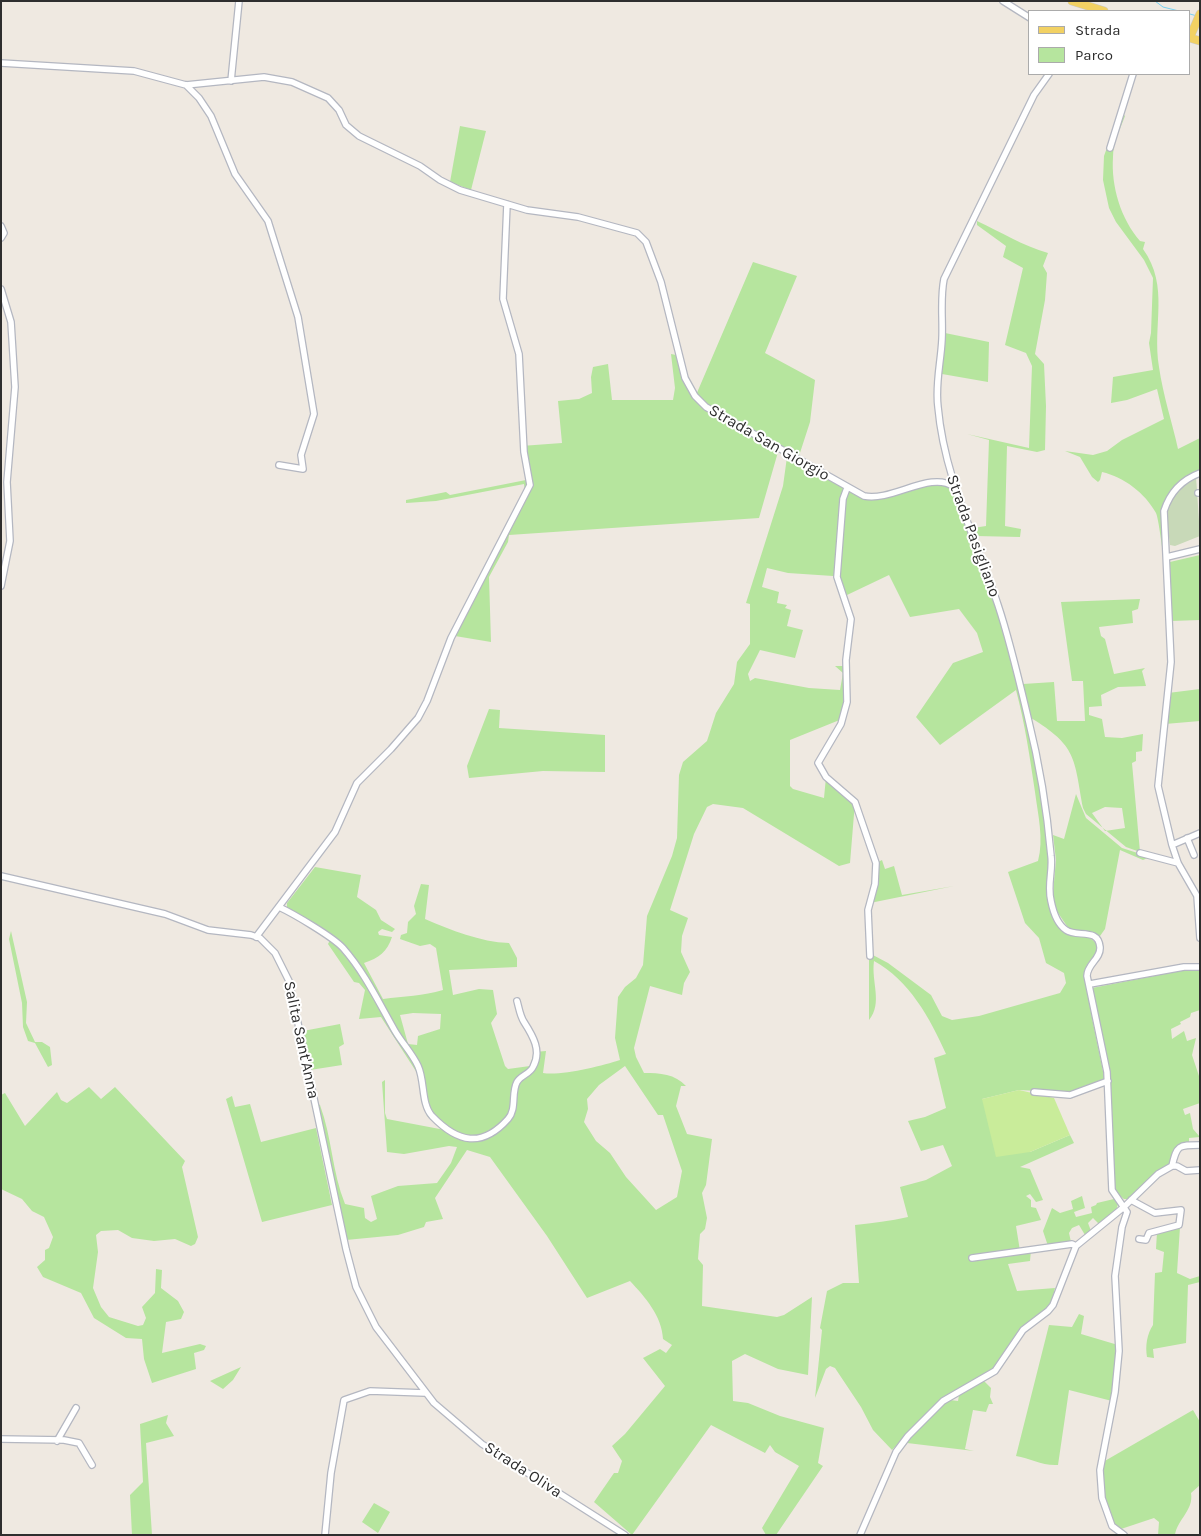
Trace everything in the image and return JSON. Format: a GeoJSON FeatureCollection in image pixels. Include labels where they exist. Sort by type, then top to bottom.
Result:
{"type":"FeatureCollection","features":[{"type":"Feature","properties":{"kind":"main road"},"geometry":{"type":"LineString","coordinates":[[1072,1],[1101,10]]}},
{"type":"Feature","properties":{"kind":"main road"},"geometry":{"type":"LineString","coordinates":[[1191,34],[1198,17]]}},
{"type":"Feature","properties":{"kind":"street"},"geometry":{"type":"LineString","coordinates":[[226,82],[239,1]]}},
{"type":"Feature","properties":{"kind":"street"},"geometry":{"type":"LineString","coordinates":[[1003,1],[1028,17]]}},
{"type":"Feature","properties":{"kind":"street","name":"Strada San Giorgio"},"geometry":{"type":"LineString","coordinates":[[1,63],[134,71],[186,85],[226,82],[246,78],[275,78],[313,90],[334,104],[346,125],[358,136],[420,166],[440,180],[460,190],[539,213],[578,216],[641,235],[646,242],[659,274],[685,378],[695,396],[721,417],[864,496],[875,498],[940,481]]}},
{"type":"Feature","properties":{"kind":"street","name":"Strada Pasigliano"},"geometry":{"type":"LineString","coordinates":[[1048,75],[1034,95],[944,279],[937,394],[939,420],[949,471],[1000,612],[1028,718],[1051,855],[1049,885],[1052,907],[1058,920],[1066,930],[1071,933],[1089,934],[1099,943],[1099,954],[1087,971],[1090,984]]}},
{"type":"Feature","properties":{"kind":"street"},"geometry":{"type":"LineString","coordinates":[[1110,148],[1133,75]]}},
{"type":"Feature","properties":{"kind":"street"},"geometry":{"type":"LineString","coordinates":[[186,85],[199,98],[210,116],[236,174],[268,221],[298,316],[314,414],[301,455],[304,472],[279,465]]}},
{"type":"Feature","properties":{"kind":"street"},"geometry":{"type":"LineString","coordinates":[[256,937],[335,832],[356,783],[391,749],[418,718],[427,701],[451,638],[525,499],[530,485],[524,452],[523,401],[517,343],[504,299],[507,204]]}},
{"type":"Feature","properties":{"kind":"street"},"geometry":{"type":"LineString","coordinates":[[1,226],[4,233],[1,238]]}},
{"type":"Feature","properties":{"kind":"street"},"geometry":{"type":"LineString","coordinates":[[1,289],[11,322],[15,387],[7,482],[10,541],[1,586]]}},
{"type":"Feature","properties":{"kind":"street"},"geometry":{"type":"LineString","coordinates":[[949,471],[940,481],[954,487]]}},
{"type":"Feature","properties":{"kind":"street"},"geometry":{"type":"LineString","coordinates":[[1200,474],[1181,483],[1167,500],[1164,511],[1171,662],[1158,780],[1161,803],[1172,846],[1178,863],[1197,896],[1200,938]]}},
{"type":"Feature","properties":{"kind":"street"},"geometry":{"type":"LineString","coordinates":[[847,488],[843,499],[837,577],[851,619],[846,660],[847,702],[841,724],[818,763],[826,777],[855,802],[876,863],[875,884],[868,910],[870,956]]}},
{"type":"Feature","properties":{"kind":"street"},"geometry":{"type":"LineString","coordinates":[[1167,557],[1200,549]]}},
{"type":"Feature","properties":{"kind":"street"},"geometry":{"type":"LineString","coordinates":[[1172,846],[1200,833]]}},
{"type":"Feature","properties":{"kind":"street"},"geometry":{"type":"LineString","coordinates":[[1187,838],[1194,855]]}},
{"type":"Feature","properties":{"kind":"street"},"geometry":{"type":"LineString","coordinates":[[1140,853],[1178,863]]}},
{"type":"Feature","properties":{"kind":"street","name":"Salita Sant'Anna"},"geometry":{"type":"LineString","coordinates":[[1,876],[165,914],[208,930],[243,933],[256,937],[275,953],[289,981],[342,1234],[356,1287],[378,1330],[426,1395]]}},
{"type":"Feature","properties":{"kind":"street"},"geometry":{"type":"LineString","coordinates":[[280,907],[343,948],[368,981],[395,1032],[418,1065],[428,1111],[462,1139],[472,1140],[492,1134],[509,1118],[517,1083],[529,1074],[535,1065],[537,1058],[536,1044],[520,1014],[517,1001]]}},
{"type":"Feature","properties":{"kind":"street"},"geometry":{"type":"LineString","coordinates":[[1124,1535],[1112,1526],[1102,1498],[1100,1470],[1115,1392],[1119,1350],[1115,1276],[1122,1227],[1127,1212],[1115,1197],[1110,1179],[1108,1080],[1090,984],[1184,967],[1200,967]]}},
{"type":"Feature","properties":{"kind":"street"},"geometry":{"type":"LineString","coordinates":[[1034,1092],[1070,1095],[1108,1080]]}},
{"type":"Feature","properties":{"kind":"street"},"geometry":{"type":"LineString","coordinates":[[1174,1166],[1176,1149],[1180,1146],[1200,1145]]}},
{"type":"Feature","properties":{"kind":"street"},"geometry":{"type":"LineString","coordinates":[[860,1535],[901,1444],[943,1401],[995,1371],[1023,1330],[1048,1311],[1053,1304],[1076,1246],[1124,1207],[1158,1174],[1174,1166],[1200,1168]]}},
{"type":"Feature","properties":{"kind":"street"},"geometry":{"type":"LineString","coordinates":[[1131,1200],[1155,1213],[1181,1210],[1179,1225],[1149,1232],[1146,1240],[1139,1239]]}},
{"type":"Feature","properties":{"kind":"street"},"geometry":{"type":"LineString","coordinates":[[972,1258],[1072,1244],[1076,1246]]}},
{"type":"Feature","properties":{"kind":"street"},"geometry":{"type":"LineString","coordinates":[[324,1535],[331,1473],[344,1400],[358,1394],[376,1390],[426,1395]]}},
{"type":"Feature","properties":{"kind":"street","name":"Strada Oliva"},"geometry":{"type":"LineString","coordinates":[[426,1395],[453,1422],[482,1444],[625,1535]]}},
{"type":"Feature","properties":{"kind":"street"},"geometry":{"type":"LineString","coordinates":[[57,1441],[76,1408]]}},
{"type":"Feature","properties":{"kind":"street"},"geometry":{"type":"LineString","coordinates":[[1,1439],[79,1443],[92,1465]]}},
{"type":"Feature","properties":{"kind":"green space"},"geometry":{"type":"Polygon","coordinates":[[[1120,111],[1125,116],[1113,152],[1114,180],[1119,202],[1127,223],[1140,241],[1145,242],[1143,249],[1156,277],[1159,367],[1178,449],[1200,438],[1200,472],[1180,482],[1164,559],[1156,513],[1146,499],[1126,482],[1110,474],[1102,472],[1098,482],[1092,477],[1080,457],[1065,451],[1093,455],[1107,451],[1122,440],[1164,419],[1157,389],[1127,400],[1111,403],[1113,377],[1153,370],[1149,343],[1153,278],[1144,260],[1116,222],[1109,208],[1103,180],[1104,156],[1120,111]]]}},
{"type":"Feature","properties":{"kind":"green space"},"geometry":{"type":"Polygon","coordinates":[[[460,126],[486,131],[471,190],[450,182],[460,126]]]}},
{"type":"Feature","properties":{"kind":"green space"},"geometry":{"type":"Polygon","coordinates":[[[977,221],[1021,243],[1048,253],[1043,266],[1047,273],[1045,300],[1035,354],[1044,364],[1046,406],[1045,450],[1037,452],[1007,446],[1005,526],[1021,529],[1020,537],[976,536],[973,528],[986,526],[989,440],[967,434],[1029,448],[1032,366],[1026,353],[1005,345],[1023,268],[1003,257],[1006,246],[977,225],[977,221]]]}},
{"type":"Feature","properties":{"kind":"green space"},"geometry":{"type":"Polygon","coordinates":[[[753,262],[797,276],[765,353],[815,380],[810,422],[798,459],[721,416],[696,395],[753,262]]]}},
{"type":"Feature","properties":{"kind":"green space"},"geometry":{"type":"Polygon","coordinates":[[[945,333],[989,342],[988,382],[942,374],[945,333]]]}},
{"type":"Feature","properties":{"kind":"green space"},"geometry":{"type":"Polygon","coordinates":[[[671,354],[676,355],[687,387],[702,406],[778,452],[759,518],[509,535],[508,542],[489,577],[491,642],[455,636],[515,518],[510,517],[525,492],[524,484],[436,501],[406,503],[406,500],[446,492],[450,495],[526,480],[521,446],[562,443],[558,401],[579,399],[592,393],[591,377],[593,367],[608,364],[612,400],[673,400],[675,388],[671,354]]]}},
{"type":"Feature","properties":{"kind":"green space"},"geometry":{"type":"Polygon","coordinates":[[[787,457],[865,499],[888,497],[936,483],[954,489],[996,605],[1032,743],[1050,855],[1050,904],[1064,931],[1088,937],[1098,947],[1086,967],[1086,974],[1089,1003],[1105,1080],[1077,1093],[1019,1090],[982,1099],[1030,1152],[1070,1135],[1074,1143],[1020,1167],[1030,1169],[1043,1200],[1036,1202],[1030,1194],[1026,1196],[1031,1200],[1031,1207],[1036,1208],[1041,1220],[1016,1226],[1020,1251],[1031,1250],[1030,1261],[1008,1264],[1017,1291],[1055,1288],[1052,1300],[1047,1308],[1017,1334],[994,1369],[942,1399],[929,1410],[892,1450],[873,1430],[861,1407],[835,1368],[830,1366],[826,1369],[815,1398],[822,1330],[820,1328],[827,1291],[843,1283],[859,1283],[855,1225],[908,1217],[900,1187],[926,1180],[952,1166],[943,1145],[921,1151],[908,1121],[925,1117],[946,1108],[934,1058],[946,1054],[933,1027],[908,989],[898,978],[874,961],[876,999],[873,1013],[869,1020],[869,957],[871,954],[888,963],[931,995],[942,1016],[952,1020],[979,1016],[1060,993],[1066,983],[1064,973],[1046,963],[1039,938],[1025,923],[1008,872],[1038,861],[1040,853],[1039,818],[1016,690],[940,745],[916,717],[953,663],[983,652],[977,633],[959,609],[910,617],[889,575],[847,595],[844,594],[839,574],[833,576],[788,573],[767,568],[762,587],[779,592],[777,603],[787,605],[785,608],[791,610],[787,626],[803,630],[795,658],[760,650],[748,674],[750,681],[755,678],[809,688],[840,690],[843,673],[835,666],[846,666],[848,672],[842,719],[790,740],[790,786],[793,789],[824,798],[826,777],[855,802],[850,863],[839,866],[743,808],[713,804],[707,807],[694,834],[670,910],[688,918],[682,936],[681,952],[690,972],[684,983],[682,995],[650,986],[634,1048],[644,1073],[672,1077],[686,1086],[681,1086],[676,1106],[687,1134],[712,1139],[706,1185],[702,1193],[707,1218],[705,1229],[700,1234],[698,1259],[703,1265],[702,1306],[777,1317],[784,1315],[812,1297],[808,1375],[778,1369],[745,1354],[732,1361],[733,1401],[748,1403],[780,1416],[824,1428],[818,1463],[823,1466],[776,1535],[766,1535],[762,1528],[799,1466],[775,1452],[770,1445],[765,1453],[711,1425],[632,1535],[594,1502],[614,1473],[618,1473],[622,1461],[612,1446],[625,1434],[665,1386],[643,1358],[660,1349],[666,1353],[672,1345],[663,1339],[660,1322],[647,1300],[630,1281],[587,1298],[547,1236],[490,1157],[467,1150],[435,1198],[443,1219],[426,1222],[424,1227],[398,1235],[346,1240],[316,1103],[320,1105],[324,1117],[337,1180],[345,1204],[364,1208],[365,1218],[371,1222],[377,1219],[371,1196],[398,1186],[437,1183],[451,1163],[457,1147],[449,1146],[404,1154],[387,1152],[382,1082],[385,1080],[385,1113],[387,1119],[445,1130],[427,1116],[419,1076],[381,1017],[359,1019],[365,990],[359,983],[354,982],[328,944],[332,936],[287,907],[287,903],[315,867],[361,875],[357,897],[376,910],[381,920],[395,929],[392,932],[382,929],[378,932],[379,935],[392,937],[388,947],[382,954],[364,963],[383,999],[421,995],[443,990],[436,948],[430,944],[420,946],[400,939],[401,935],[407,933],[408,922],[416,914],[414,906],[421,884],[429,885],[425,919],[477,938],[509,943],[517,958],[517,967],[449,970],[453,995],[479,989],[493,990],[497,1014],[491,1023],[505,1066],[508,1069],[530,1066],[534,1052],[546,1051],[543,1073],[551,1074],[592,1068],[620,1060],[615,1038],[618,997],[625,987],[636,978],[643,965],[647,916],[672,856],[677,838],[679,775],[683,762],[707,741],[716,713],[734,684],[737,662],[750,644],[750,604],[746,603],[783,486],[787,457]],[[413,1013],[400,1015],[408,1044],[417,1045],[418,1036],[440,1029],[441,1014],[413,1013]],[[625,1066],[599,1085],[587,1099],[588,1109],[584,1122],[596,1141],[610,1153],[626,1177],[656,1210],[677,1197],[682,1171],[663,1115],[658,1115],[625,1066]]]}},
{"type":"Feature","properties":{"kind":"green space"},"geometry":{"type":"Polygon","coordinates":[[[1196,476],[1200,536],[1175,546],[1170,545],[1166,511],[1176,490],[1196,476]]]}},
{"type":"Feature","properties":{"kind":"green space"},"geometry":{"type":"Polygon","coordinates":[[[1200,555],[1200,620],[1171,621],[1170,562],[1200,555]]]}},
{"type":"Feature","properties":{"kind":"green space"},"geometry":{"type":"Polygon","coordinates":[[[1140,599],[1138,609],[1132,611],[1133,623],[1099,627],[1101,636],[1105,639],[1114,674],[1145,668],[1142,671],[1146,686],[1118,687],[1101,695],[1102,706],[1089,707],[1089,715],[1102,719],[1105,737],[1122,738],[1143,734],[1142,751],[1136,752],[1136,761],[1132,763],[1140,852],[1126,847],[1106,831],[1125,828],[1122,808],[1105,807],[1092,813],[1103,828],[1086,814],[1071,755],[1057,737],[1031,718],[1023,684],[1054,682],[1057,721],[1085,721],[1083,681],[1072,681],[1061,602],[1140,599]]]}},
{"type":"Feature","properties":{"kind":"green space"},"geometry":{"type":"Polygon","coordinates":[[[1200,689],[1200,721],[1165,724],[1168,693],[1200,689]]]}},
{"type":"Feature","properties":{"kind":"green space"},"geometry":{"type":"Polygon","coordinates":[[[489,709],[500,710],[499,728],[605,735],[605,772],[543,771],[469,778],[467,766],[489,709]]]}},
{"type":"Feature","properties":{"kind":"green space"},"geometry":{"type":"Polygon","coordinates":[[[1076,794],[1086,818],[1122,848],[1150,857],[1143,860],[1120,850],[1105,929],[1100,936],[1089,931],[1076,932],[1069,929],[1056,910],[1053,893],[1056,860],[1053,835],[1064,839],[1076,794]]]}},
{"type":"Feature","properties":{"kind":"green space"},"geometry":{"type":"Polygon","coordinates":[[[882,860],[885,869],[894,866],[902,895],[954,886],[870,903],[878,862],[882,860]]]}},
{"type":"Feature","properties":{"kind":"green space"},"geometry":{"type":"Polygon","coordinates":[[[11,931],[27,1002],[26,1023],[35,1042],[42,1042],[50,1047],[52,1065],[48,1067],[35,1043],[28,1041],[23,1027],[22,1003],[9,939],[11,931]]]}},
{"type":"Feature","properties":{"kind":"green space"},"geometry":{"type":"Polygon","coordinates":[[[1195,968],[1200,970],[1200,1010],[1191,1013],[1190,1017],[1171,1029],[1172,1039],[1184,1031],[1187,1041],[1196,1038],[1192,1055],[1200,1079],[1200,1103],[1183,1109],[1185,1115],[1190,1113],[1193,1129],[1200,1137],[1189,1138],[1189,1144],[1182,1144],[1170,1166],[1130,1199],[1124,1199],[1115,1192],[1110,1074],[1092,988],[1195,968]]]}},
{"type":"Feature","properties":{"kind":"green space"},"geometry":{"type":"Polygon","coordinates":[[[340,1024],[344,1044],[339,1047],[342,1065],[310,1070],[303,1031],[340,1024]]]}},
{"type":"Feature","properties":{"kind":"green space"},"geometry":{"type":"Polygon","coordinates":[[[89,1087],[101,1099],[115,1087],[185,1161],[182,1167],[198,1237],[195,1244],[191,1246],[175,1239],[154,1241],[132,1238],[118,1230],[101,1231],[96,1235],[98,1252],[93,1288],[101,1307],[109,1317],[138,1326],[143,1325],[146,1318],[142,1307],[155,1293],[156,1269],[162,1270],[161,1288],[178,1301],[184,1312],[181,1319],[166,1322],[162,1353],[200,1344],[206,1346],[204,1350],[194,1353],[196,1369],[152,1383],[144,1359],[142,1339],[126,1338],[94,1318],[81,1293],[43,1277],[37,1267],[45,1260],[45,1250],[49,1248],[53,1237],[44,1217],[32,1211],[22,1199],[1,1189],[1,1095],[5,1093],[25,1126],[57,1092],[61,1100],[67,1103],[89,1087]]]}},
{"type":"Feature","properties":{"kind":"green space"},"geometry":{"type":"Polygon","coordinates":[[[1019,1090],[1054,1098],[1070,1135],[1030,1152],[996,1157],[982,1099],[1019,1090]]]}},
{"type":"Feature","properties":{"kind":"green space"},"geometry":{"type":"Polygon","coordinates":[[[232,1096],[235,1107],[250,1104],[261,1142],[316,1128],[332,1205],[262,1222],[226,1099],[232,1096]]]}},
{"type":"Feature","properties":{"kind":"green space"},"geometry":{"type":"Polygon","coordinates":[[[1082,1196],[1085,1208],[1074,1212],[1076,1217],[1092,1213],[1091,1207],[1097,1203],[1114,1199],[1118,1204],[1116,1211],[1099,1224],[1093,1218],[1088,1223],[1091,1231],[1085,1235],[1079,1225],[1072,1228],[1069,1233],[1071,1242],[1048,1246],[1043,1231],[1052,1208],[1060,1213],[1073,1209],[1071,1201],[1082,1196]]]}},
{"type":"Feature","properties":{"kind":"green space"},"geometry":{"type":"Polygon","coordinates":[[[1180,1227],[1177,1273],[1190,1279],[1200,1276],[1200,1282],[1188,1285],[1186,1343],[1153,1349],[1154,1358],[1147,1357],[1147,1340],[1153,1325],[1155,1273],[1162,1272],[1164,1252],[1156,1249],[1157,1232],[1180,1227]]]}},
{"type":"Feature","properties":{"kind":"green space"},"geometry":{"type":"Polygon","coordinates":[[[1079,1314],[1084,1316],[1081,1334],[1118,1345],[1112,1401],[1069,1390],[1058,1465],[1016,1456],[1049,1325],[1072,1327],[1079,1314]]]}},
{"type":"Feature","properties":{"kind":"green space"},"geometry":{"type":"Polygon","coordinates":[[[241,1367],[233,1380],[223,1389],[210,1381],[241,1367]]]}},
{"type":"Feature","properties":{"kind":"green space"},"geometry":{"type":"Polygon","coordinates":[[[984,1381],[991,1388],[990,1397],[993,1404],[989,1404],[986,1412],[973,1410],[965,1449],[974,1451],[907,1443],[899,1454],[914,1431],[935,1411],[950,1400],[958,1401],[959,1395],[984,1381]]]}},
{"type":"Feature","properties":{"kind":"green space"},"geometry":{"type":"Polygon","coordinates":[[[1193,1410],[1200,1422],[1200,1485],[1191,1493],[1190,1505],[1175,1535],[1158,1535],[1159,1522],[1154,1518],[1121,1529],[1127,1535],[1121,1535],[1112,1519],[1105,1500],[1102,1481],[1103,1462],[1193,1410]]]}},
{"type":"Feature","properties":{"kind":"green space"},"geometry":{"type":"Polygon","coordinates":[[[168,1415],[166,1423],[174,1436],[146,1443],[152,1535],[132,1535],[130,1495],[143,1482],[140,1424],[168,1415]]]}},
{"type":"Feature","properties":{"kind":"green space"},"geometry":{"type":"Polygon","coordinates":[[[374,1503],[390,1512],[378,1533],[362,1522],[374,1503]]]}},
{"type":"Feature","properties":{"kind":"waterway"},"geometry":{"type":"LineString","coordinates":[[1155,1],[1163,7],[1175,10]]}},
{"type":"Feature","properties":{"kind":"waterway"},"geometry":{"type":"LineString","coordinates":[[1191,14],[1197,16]]}}]}
